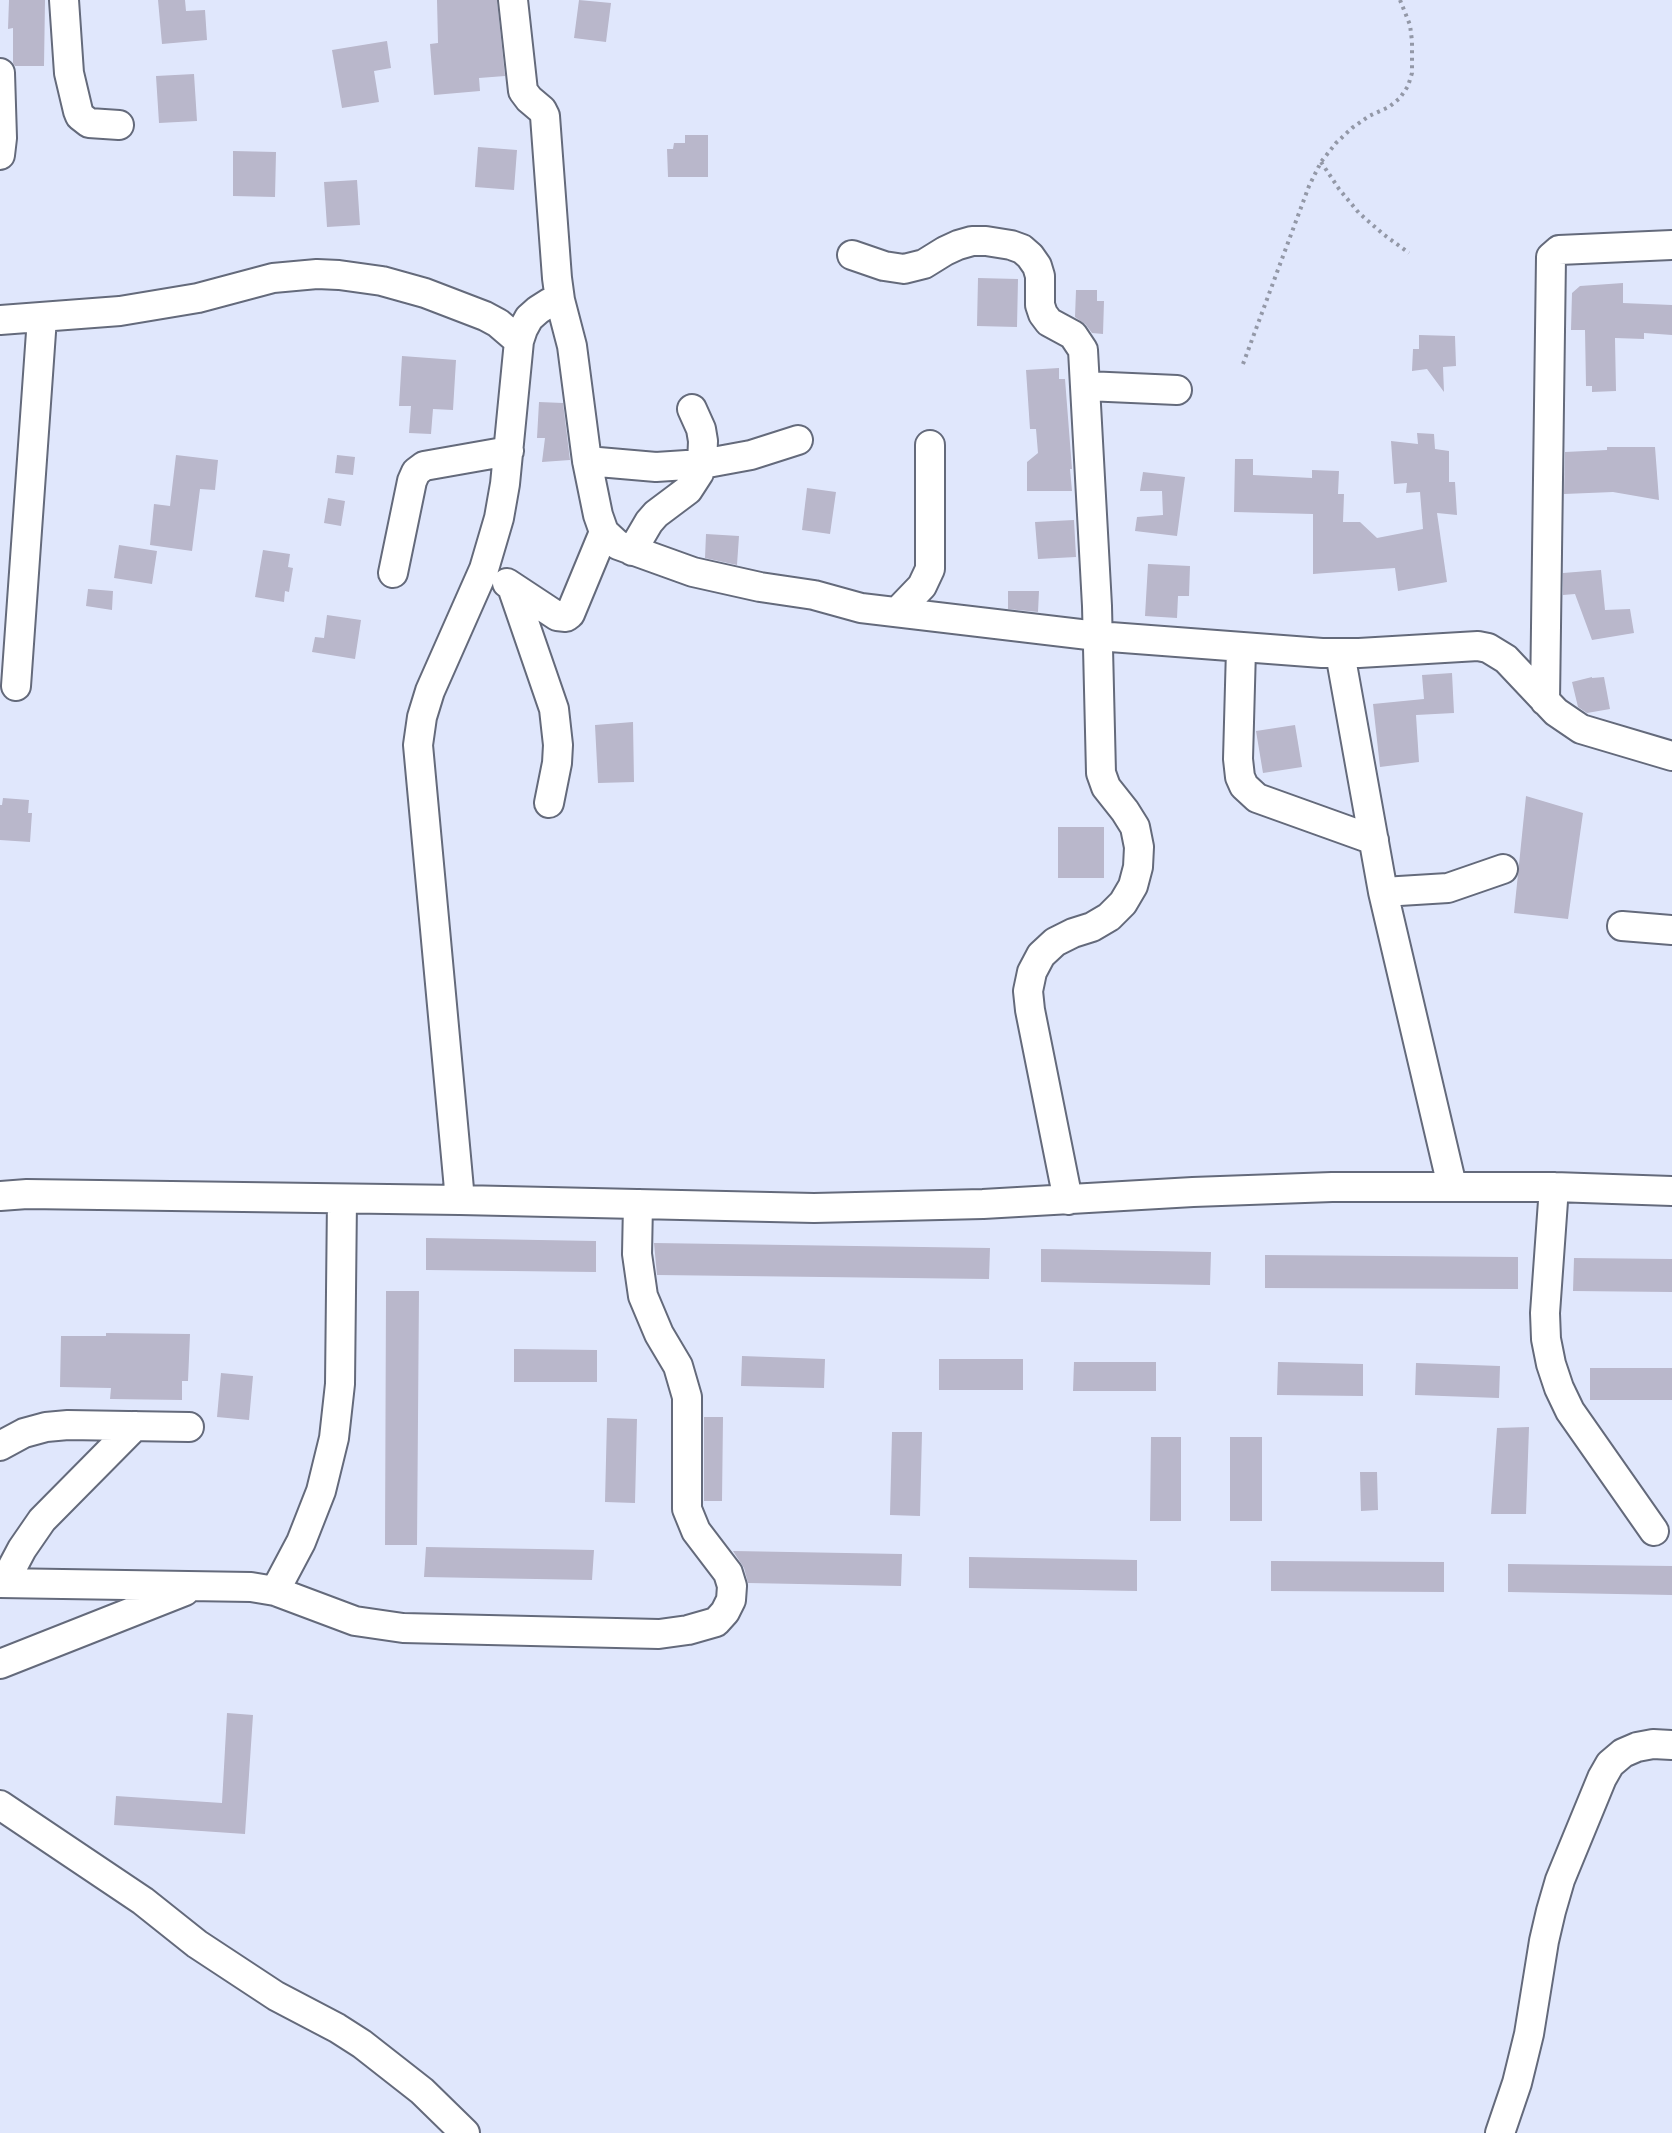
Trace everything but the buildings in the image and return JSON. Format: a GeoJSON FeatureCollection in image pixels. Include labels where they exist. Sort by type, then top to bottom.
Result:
{"type":"FeatureCollection","features":[{"type":"Feature","properties":{"kind":"street"},"geometry":{"type":"LineString","coordinates":[[64,0],[69,73],[80,116],[89,123],[119,125]]}},
{"type":"Feature","properties":{"kind":"street"},"geometry":{"type":"LineString","coordinates":[[513,0],[523,91],[545,116],[560,300],[572,346],[587,461],[598,515],[604,532],[618,545],[693,572],[726,580],[814,594],[861,608],[1097,636],[1241,648],[1340,653],[1467,646],[1488,648],[1506,659],[1556,712],[1581,729],[1672,756]]}},
{"type":"Feature","properties":{"kind":"street"},"geometry":{"type":"LineString","coordinates":[[0,73],[2,138],[0,155]]}},
{"type":"Feature","properties":{"kind":"street"},"geometry":{"type":"LineString","coordinates":[[852,255],[904,269],[924,264],[945,251],[972,242],[1000,243],[1022,249],[1037,266],[1040,276],[1040,305],[1043,314],[1049,322],[1073,335],[1083,350],[1097,606],[1101,773],[1106,788],[1135,827],[1139,847],[1138,867],[1133,886],[1123,903],[1109,917],[1092,927],[1055,942],[1041,955],[1030,981],[1028,991],[1030,1010],[1068,1200]]}},
{"type":"Feature","properties":{"kind":"street"},"geometry":{"type":"LineString","coordinates":[[1545,701],[1551,257],[1559,250],[1672,245]]}},
{"type":"Feature","properties":{"kind":"street"},"geometry":{"type":"LineString","coordinates":[[0,320],[81,316],[159,305],[198,298],[273,278],[317,274],[382,281],[425,293],[498,322],[519,341]]}},
{"type":"Feature","properties":{"kind":"street"},"geometry":{"type":"LineString","coordinates":[[460,1200],[418,745],[422,717],[430,691],[484,569],[499,518],[509,451],[519,341],[529,318],[538,310],[560,300]]}},
{"type":"Feature","properties":{"kind":"street"},"geometry":{"type":"LineString","coordinates":[[16,686],[42,318]]}},
{"type":"Feature","properties":{"kind":"street"},"geometry":{"type":"LineString","coordinates":[[1086,386],[1177,390]]}},
{"type":"Feature","properties":{"kind":"street"},"geometry":{"type":"LineString","coordinates":[[632,551],[656,514],[688,490],[702,464],[703,441],[692,408]]}},
{"type":"Feature","properties":{"kind":"street"},"geometry":{"type":"LineString","coordinates":[[587,461],[656,467],[702,464],[751,455],[798,440]]}},
{"type":"Feature","properties":{"kind":"street"},"geometry":{"type":"LineString","coordinates":[[897,612],[922,586],[930,569],[930,445]]}},
{"type":"Feature","properties":{"kind":"street"},"geometry":{"type":"LineString","coordinates":[[393,573],[412,481],[416,472],[424,466],[509,451]]}},
{"type":"Feature","properties":{"kind":"street"},"geometry":{"type":"LineString","coordinates":[[484,569],[558,616],[566,617],[604,532]]}},
{"type":"Feature","properties":{"kind":"street"},"geometry":{"type":"LineString","coordinates":[[512,587],[554,709],[558,745],[549,803]]}},
{"type":"Feature","properties":{"kind":"street"},"geometry":{"type":"LineString","coordinates":[[1241,648],[1238,759],[1240,777],[1244,786],[1257,798],[1374,840]]}},
{"type":"Feature","properties":{"kind":"street"},"geometry":{"type":"LineString","coordinates":[[1340,653],[1383,892],[1452,1186]]}},
{"type":"Feature","properties":{"kind":"street"},"geometry":{"type":"LineString","coordinates":[[1383,892],[1448,888],[1503,869]]}},
{"type":"Feature","properties":{"kind":"street"},"geometry":{"type":"LineString","coordinates":[[1622,926],[1672,930]]}},
{"type":"Feature","properties":{"kind":"street"},"geometry":{"type":"LineString","coordinates":[[0,1196],[27,1194],[877,1207],[1332,1187],[1554,1187],[1672,1191]]}},
{"type":"Feature","properties":{"kind":"street"},"geometry":{"type":"LineString","coordinates":[[1554,1187],[1545,1313],[1546,1339],[1551,1364],[1570,1411],[1654,1532]]}},
{"type":"Feature","properties":{"kind":"street"},"geometry":{"type":"LineString","coordinates":[[275,1591],[301,1542],[317,1501],[334,1438],[340,1384],[342,1199]]}},
{"type":"Feature","properties":{"kind":"street"},"geometry":{"type":"LineString","coordinates":[[135,1426],[42,1520],[2,1583],[251,1587],[275,1591],[355,1621],[404,1628],[659,1634],[688,1630],[716,1622],[725,1612],[731,1600],[732,1586],[728,1573],[696,1531],[687,1509],[687,1397],[678,1366],[659,1334],[643,1296],[637,1254],[638,1204]]}},
{"type":"Feature","properties":{"kind":"street"},"geometry":{"type":"LineString","coordinates":[[0,1446],[24,1433],[46,1427],[68,1425],[189,1427]]}},
{"type":"Feature","properties":{"kind":"street"},"geometry":{"type":"LineString","coordinates":[[0,1664],[198,1586]]}},
{"type":"Feature","properties":{"kind":"street"},"geometry":{"type":"LineString","coordinates":[[1500,2133],[1526,2050],[1551,1911],[1560,1880],[1602,1778],[1610,1764],[1623,1753],[1637,1746],[1672,1745]]}},
{"type":"Feature","properties":{"kind":"street"},"geometry":{"type":"LineString","coordinates":[[0,1805],[135,1895],[197,1944],[276,1996],[362,2044],[422,2091],[465,2133]]}},
{"type":"Feature","properties":{"kind":"path"},"geometry":{"type":"LineString","coordinates":[[1243,364],[1309,186],[1321,162],[1352,128],[1389,107],[1400,98],[1408,86],[1412,73],[1412,41],[1410,25],[1400,0]]}},
{"type":"Feature","properties":{"kind":"path"},"geometry":{"type":"LineString","coordinates":[[1321,162],[1359,213],[1409,253]]}}]}
